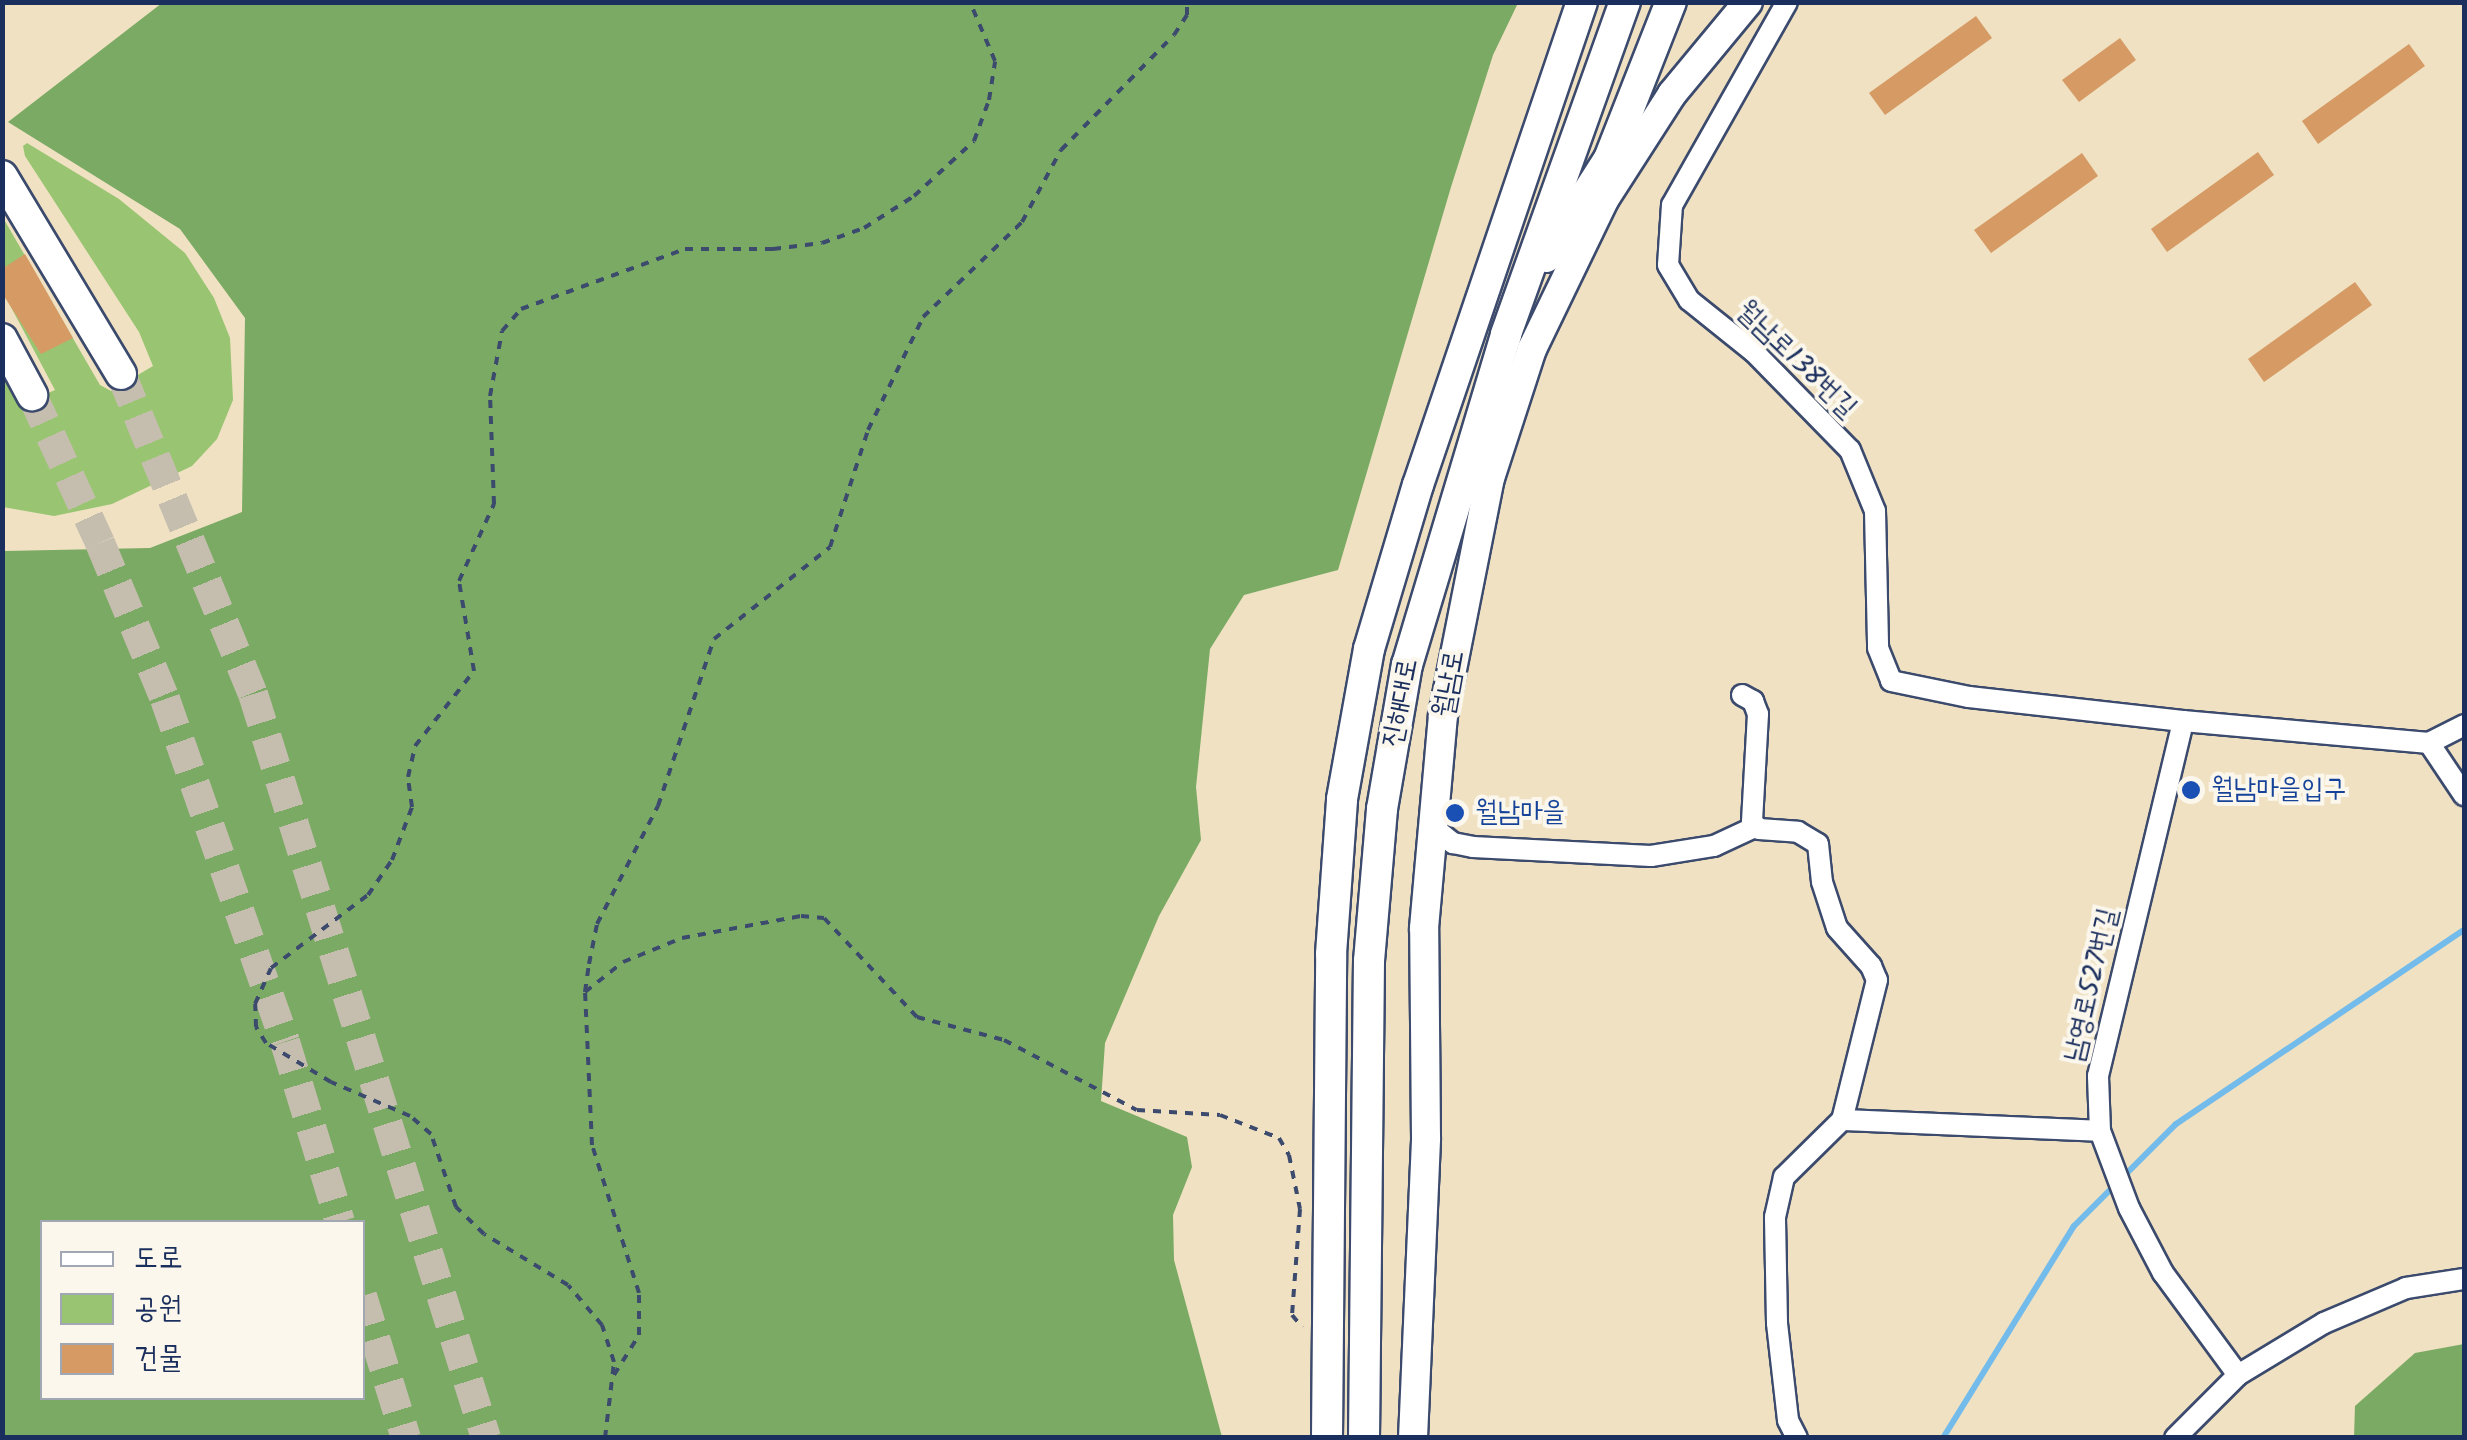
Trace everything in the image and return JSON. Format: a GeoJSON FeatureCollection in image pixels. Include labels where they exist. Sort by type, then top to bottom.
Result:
{"type":"FeatureCollection","features":[{"type":"Feature","properties":{"kind":"highway","name":"진해대로"},"geometry":{"type":"LineString","coordinates":[[1327,1438],[1331,954],[1342,799],[1370,649],[1418,485],[1582,2]]}},
{"type":"Feature","properties":{"kind":"highway","name":"진해대로"},"geometry":{"type":"LineString","coordinates":[[1364,1438],[1368,960],[1382,810],[1407,664],[1453,502],[1518,302],[1625,2]]}},
{"type":"Feature","properties":{"kind":"highway"},"geometry":{"type":"LineString","coordinates":[[1518,302],[1609,159],[1671,2]]}},
{"type":"Feature","properties":{"kind":"highway"},"geometry":{"type":"LineString","coordinates":[[2,176],[121,374]]}},
{"type":"Feature","properties":{"kind":"highway"},"geometry":{"type":"LineString","coordinates":[[2,339],[32,395]]}},
{"type":"Feature","properties":{"kind":"main road","name":"월남로"},"geometry":{"type":"LineString","coordinates":[[1413,1438],[1426,1138],[1424,928],[1443,715],[1490,478],[1532,350],[1604,200],[1672,94],[1748,2]]}},
{"type":"Feature","properties":{"kind":"street","name":"월남로138번길"},"geometry":{"type":"LineString","coordinates":[[1787,2],[1672,205],[1668,265],[1689,300],[1754,352],[1850,450],[1875,512],[1878,648],[1891,681],[1969,697],[2183,721]]}},
{"type":"Feature","properties":{"kind":"street"},"geometry":{"type":"LineString","coordinates":[[1742,695],[1753,701],[1758,714],[1752,793],[1755,827]]}},
{"type":"Feature","properties":{"kind":"street"},"geometry":{"type":"LineString","coordinates":[[2183,721],[2429,743],[2464,725]]}},
{"type":"Feature","properties":{"kind":"street","name":"남영로527번길"},"geometry":{"type":"LineString","coordinates":[[2183,721],[2098,1076],[2100,1131],[2128,1208],[2162,1273],[2238,1376]]}},
{"type":"Feature","properties":{"kind":"street"},"geometry":{"type":"LineString","coordinates":[[2429,743],[2464,795]]}},
{"type":"Feature","properties":{"kind":"street"},"geometry":{"type":"LineString","coordinates":[[1433,827],[1453,843],[1473,847],[1652,856],[1714,846],[1755,827],[1798,832],[1818,844],[1822,882],[1837,928],[1875,973],[1875,996],[1842,1120],[1784,1178],[1775,1217],[1777,1323],[1788,1420],[1797,1438]]}},
{"type":"Feature","properties":{"kind":"street"},"geometry":{"type":"LineString","coordinates":[[1842,1120],[2100,1131]]}},
{"type":"Feature","properties":{"kind":"street"},"geometry":{"type":"LineString","coordinates":[[2175,1438],[2238,1376],[2324,1323],[2406,1288],[2464,1279]]}},
{"type":"Feature","properties":{"kind":"path"},"geometry":{"type":"LineString","coordinates":[[606,1438],[614,1362],[602,1325],[568,1285],[484,1234],[456,1207],[431,1134],[410,1116],[332,1082],[266,1043],[256,1027],[259,988],[271,968],[368,895],[392,860],[412,808],[408,777],[414,746],[474,671],[459,581],[494,504],[490,396],[502,331],[521,308],[686,249],[773,249],[822,244],[864,228],[914,196],[974,141],[989,100],[994,61],[970,2]]}},
{"type":"Feature","properties":{"kind":"path"},"geometry":{"type":"LineString","coordinates":[[612,1380],[639,1335],[639,1293],[592,1145],[586,992],[598,924],[658,806],[714,639],[830,547],[868,430],[922,317],[1022,222],[1061,150],[1174,36],[1187,16],[1187,2]]}},
{"type":"Feature","properties":{"kind":"path"},"geometry":{"type":"LineString","coordinates":[[586,992],[623,962],[682,938],[800,916],[824,918],[917,1017],[1004,1040],[1137,1110],[1220,1116],[1279,1138],[1288,1154],[1300,1209],[1292,1315],[1306,1332]]}},
{"type":"Feature","properties":{"kind":"green space"},"geometry":{"type":"Polygon","coordinates":[[[162,3],[1518,3],[1493,55],[1451,187],[1338,570],[1244,595],[1210,649],[1196,787],[1201,840],[1159,916],[1105,1043],[1101,1101],[1187,1137],[1192,1167],[1173,1215],[1174,1260],[1222,1437],[3,1437],[3,558],[5,551],[150,548],[242,512],[245,318],[180,229],[8,122],[162,3]]]}},
{"type":"Feature","properties":{"kind":"green space"},"geometry":{"type":"Polygon","coordinates":[[[27,143],[119,199],[185,253],[214,298],[230,338],[233,400],[217,439],[192,466],[112,504],[54,516],[3,507],[3,375],[25,403],[55,390],[3,292],[2,216],[100,385],[111,391],[153,366],[139,332],[25,156],[23,146],[27,143]]]}},
{"type":"Feature","properties":{"kind":"green space"},"geometry":{"type":"Polygon","coordinates":[[[2464,1344],[2464,1437],[2354,1437],[2355,1406],[2415,1353],[2464,1344]]]}},
{"type":"Feature","properties":{"kind":"building"},"geometry":{"type":"Polygon","coordinates":[[[1976,16],[1992,38],[1885,115],[1869,93],[1976,16]]]}},
{"type":"Feature","properties":{"kind":"building"},"geometry":{"type":"Polygon","coordinates":[[[2120,38],[2136,60],[2079,102],[2062,80],[2120,38]]]}},
{"type":"Feature","properties":{"kind":"building"},"geometry":{"type":"Polygon","coordinates":[[[2409,44],[2425,66],[2318,144],[2302,121],[2409,44]]]}},
{"type":"Feature","properties":{"kind":"building"},"geometry":{"type":"Polygon","coordinates":[[[2258,152],[2274,175],[2167,252],[2151,229],[2258,152]]]}},
{"type":"Feature","properties":{"kind":"building"},"geometry":{"type":"Polygon","coordinates":[[[2082,153],[2098,176],[1991,253],[1974,230],[2082,153]]]}},
{"type":"Feature","properties":{"kind":"building"},"geometry":{"type":"Polygon","coordinates":[[[25,254],[73,338],[41,354],[2,293],[2,269],[25,254]]]}},
{"type":"Feature","properties":{"kind":"building"},"geometry":{"type":"Polygon","coordinates":[[[2355,282],[2372,305],[2264,382],[2248,359],[2355,282]]]}},
{"type":"Feature","properties":{"kind":"waterway"},"geometry":{"type":"LineString","coordinates":[[1943,1438],[2074,1226],[2176,1124],[2464,930]]}},
{"type":"Feature","properties":{"kind":"tunnel"},"geometry":{"type":"LineString","coordinates":[[121,374],[253,694],[486,1438]]}},
{"type":"Feature","properties":{"kind":"tunnel"},"geometry":{"type":"LineString","coordinates":[[32,395],[165,699],[285,1042],[339,1220]]}},
{"type":"Feature","properties":{"kind":"tunnel"},"geometry":{"type":"LineString","coordinates":[[365,1306],[406,1438]]}},
{"type":"Feature","properties":{"kind":"place","name":"월남마을입구"},"geometry":{"type":"Point","coordinates":[2191,790]}},
{"type":"Feature","properties":{"kind":"place","name":"월남마을"},"geometry":{"type":"Point","coordinates":[1455,813]}}]}
